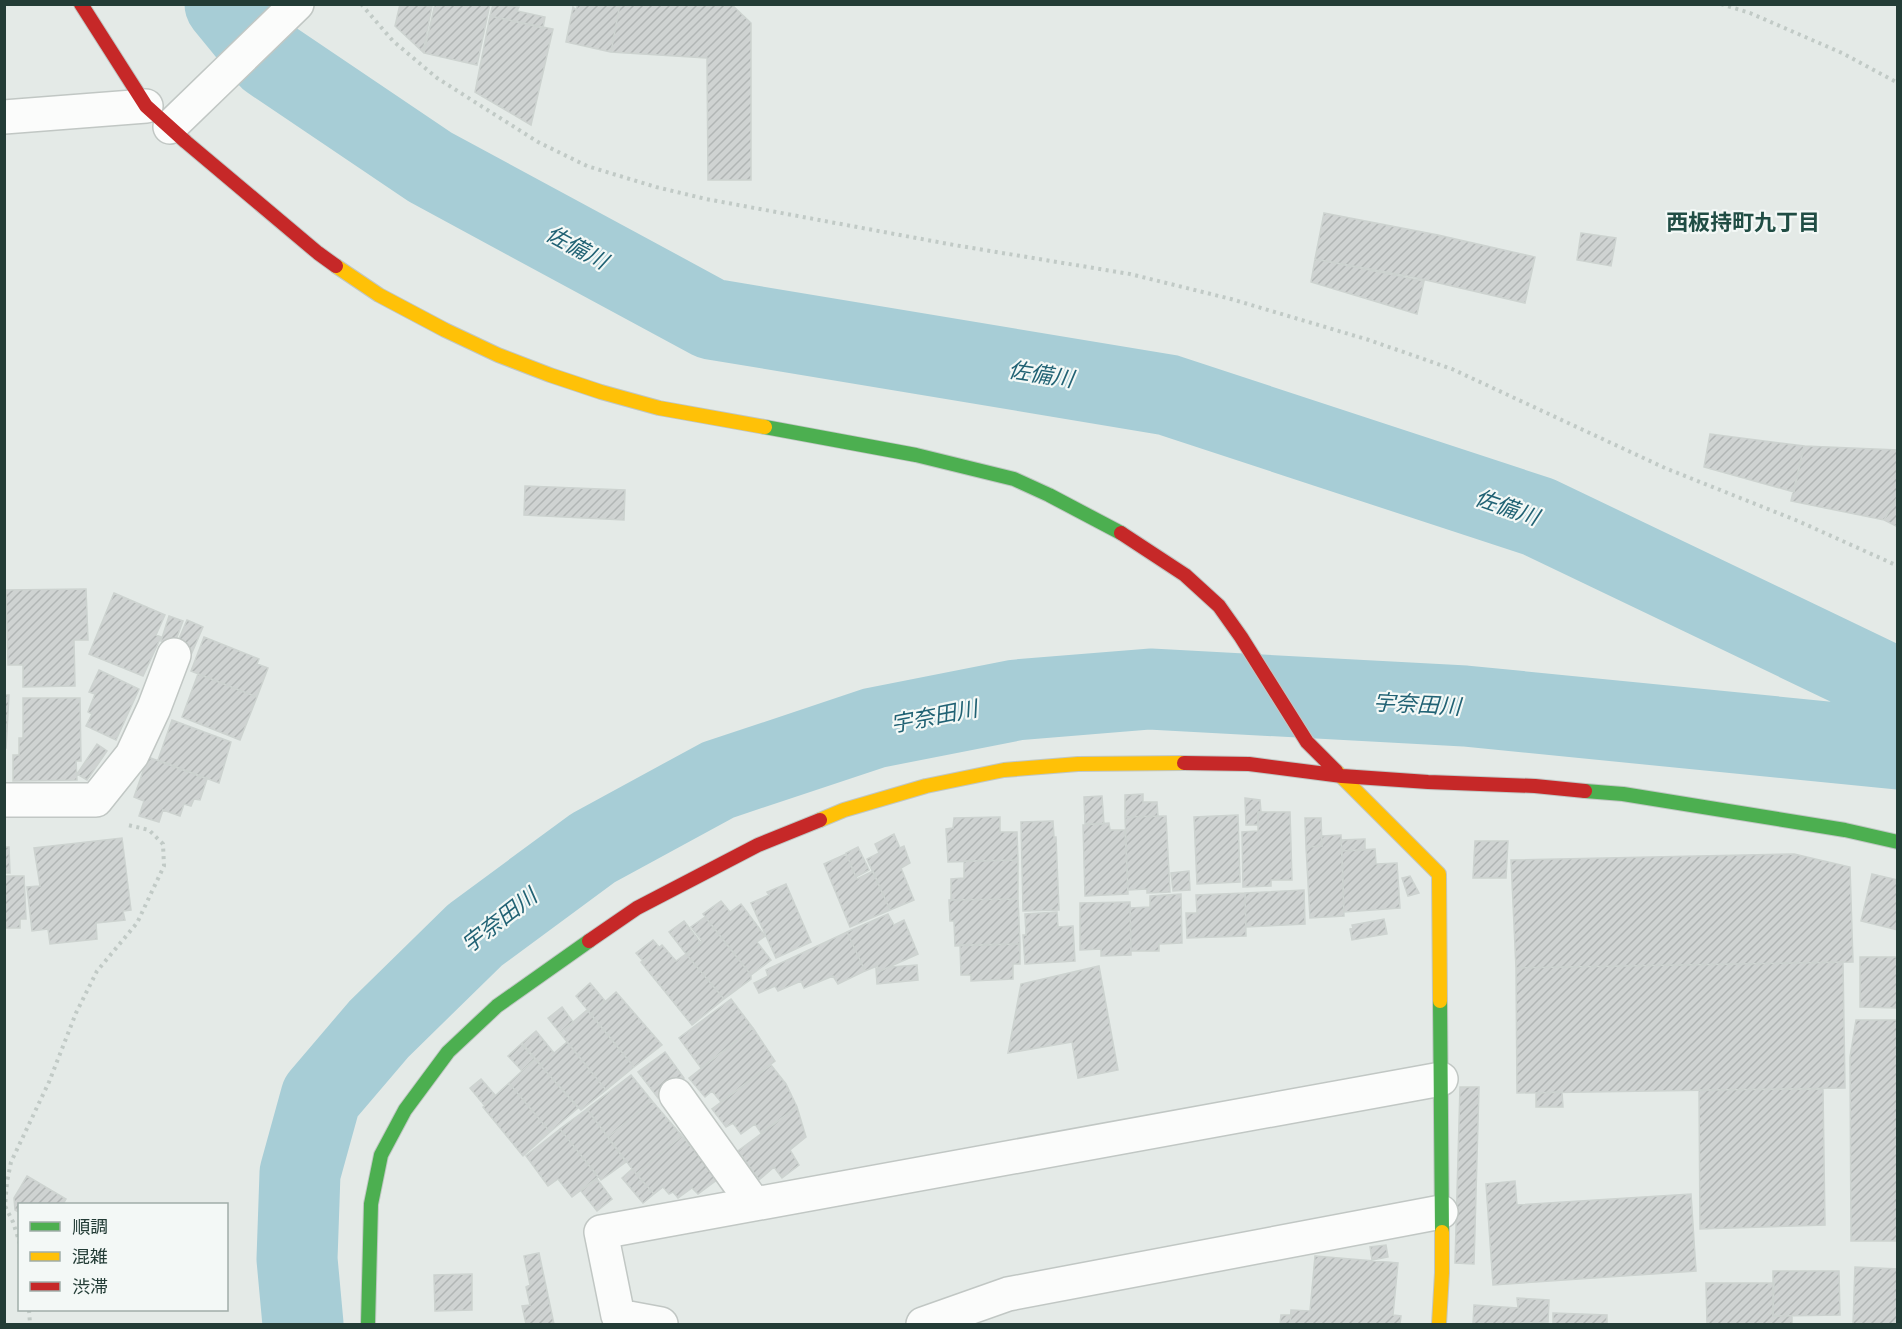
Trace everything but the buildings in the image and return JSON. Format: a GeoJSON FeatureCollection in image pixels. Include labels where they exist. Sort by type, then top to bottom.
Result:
{"type":"FeatureCollection","features":[{"type":"Feature","properties":{"kind":"street"},"geometry":{"type":"LineString","coordinates":[[81,4],[146,106],[318,253],[379,295],[445,330],[498,355],[550,375],[659,408],[916,454],[1014,479],[1114,530],[1185,575],[1219,606],[1307,742],[1439,874],[1442,1273],[1439,1324]]}},
{"type":"Feature","properties":{"kind":"street"},"geometry":{"type":"LineString","coordinates":[[170,127],[297,4]]}},
{"type":"Feature","properties":{"kind":"street"},"geometry":{"type":"LineString","coordinates":[[4,117],[146,106]]}},
{"type":"Feature","properties":{"kind":"street"},"geometry":{"type":"LineString","coordinates":[[4,800],[96,800],[132,755],[154,708],[174,655]]}},
{"type":"Feature","properties":{"kind":"street"},"geometry":{"type":"LineString","coordinates":[[368,1324],[370,1204],[381,1155],[405,1110],[448,1052],[497,1006],[637,908],[758,845],[844,810],[926,786],[993,772],[1078,764],[1158,762],[1249,764],[1342,776],[1535,786],[1623,794],[1824,826],[1898,842]]}},
{"type":"Feature","properties":{"kind":"street"},"geometry":{"type":"LineString","coordinates":[[661,1324],[618,1316],[601,1232],[1440,1079]]}},
{"type":"Feature","properties":{"kind":"street"},"geometry":{"type":"LineString","coordinates":[[676,1095],[754,1204]]}},
{"type":"Feature","properties":{"kind":"street"},"geometry":{"type":"LineString","coordinates":[[923,1324],[1008,1294],[1441,1212]]}},
{"type":"Feature","properties":{"kind":"path"},"geometry":{"type":"LineString","coordinates":[[362,4],[393,41],[437,78],[538,142],[587,166],[656,188],[706,199],[954,245],[1131,274],[1231,299],[1370,340],[1452,369],[1665,468],[1798,521],[1898,566]]}},
{"type":"Feature","properties":{"kind":"path"},"geometry":{"type":"LineString","coordinates":[[1721,4],[1750,13],[1842,52],[1898,83]]}},
{"type":"Feature","properties":{"kind":"path"},"geometry":{"type":"LineString","coordinates":[[18,1238],[5,1206],[11,1162],[49,1082],[76,1013],[97,971],[137,923],[164,866],[163,844],[149,830],[130,825],[119,825]]}},
{"type":"Feature","properties":{"kind":"waterway","name":"佐備川"},"geometry":{"type":"LineString","coordinates":[[225,4],[270,59],[430,167],[711,319],[1168,395],[1539,517],[1898,689]]}},
{"type":"Feature","properties":{"kind":"waterway","name":"宇奈田川"},"geometry":{"type":"LineString","coordinates":[[303,1324],[297,1259],[300,1173],[321,1097],[379,1029],[475,935],[593,848],[718,780],[874,728],[1016,700],[1150,689],[1465,706],[1898,749]]}},
{"type":"Feature","properties":{"kind":"traffic: fast"},"geometry":{"type":"LineString","coordinates":[[765,427],[916,455],[1014,479],[1121,533]]}},
{"type":"Feature","properties":{"kind":"traffic: fast"},"geometry":{"type":"LineString","coordinates":[[1585,791],[1623,794],[1845,830],[1898,842]]}},
{"type":"Feature","properties":{"kind":"traffic: fast"},"geometry":{"type":"LineString","coordinates":[[368,1324],[371,1204],[381,1155],[405,1110],[448,1052],[497,1006],[589,941]]}},
{"type":"Feature","properties":{"kind":"traffic: fast"},"geometry":{"type":"LineString","coordinates":[[1440,1001],[1442,1232]]}},
{"type":"Feature","properties":{"kind":"traffic: slow"},"geometry":{"type":"LineString","coordinates":[[336,266],[379,295],[445,330],[498,355],[550,375],[659,408],[765,427]]}},
{"type":"Feature","properties":{"kind":"traffic: slow"},"geometry":{"type":"LineString","coordinates":[[820,820],[844,810],[926,786],[1004,770],[1078,764],[1184,763]]}},
{"type":"Feature","properties":{"kind":"traffic: slow"},"geometry":{"type":"LineString","coordinates":[[1336,771],[1439,874],[1440,1001]]}},
{"type":"Feature","properties":{"kind":"traffic: slow"},"geometry":{"type":"LineString","coordinates":[[1439,1324],[1442,1232]]}},
{"type":"Feature","properties":{"kind":"traffic: jam"},"geometry":{"type":"LineString","coordinates":[[81,4],[146,106],[336,266]]}},
{"type":"Feature","properties":{"kind":"traffic: jam"},"geometry":{"type":"LineString","coordinates":[[1121,533],[1185,575],[1219,606],[1307,742],[1336,771]]}},
{"type":"Feature","properties":{"kind":"traffic: jam"},"geometry":{"type":"LineString","coordinates":[[1184,763],[1249,764],[1342,776],[1535,786],[1585,791]]}},
{"type":"Feature","properties":{"kind":"traffic: jam"},"geometry":{"type":"LineString","coordinates":[[589,941],[637,908],[758,845],[820,820]]}},
{"type":"Feature","properties":{"kind":"district","name":"西板持町九丁目"},"geometry":{"type":"Point","coordinates":[1743,222]}}]}
